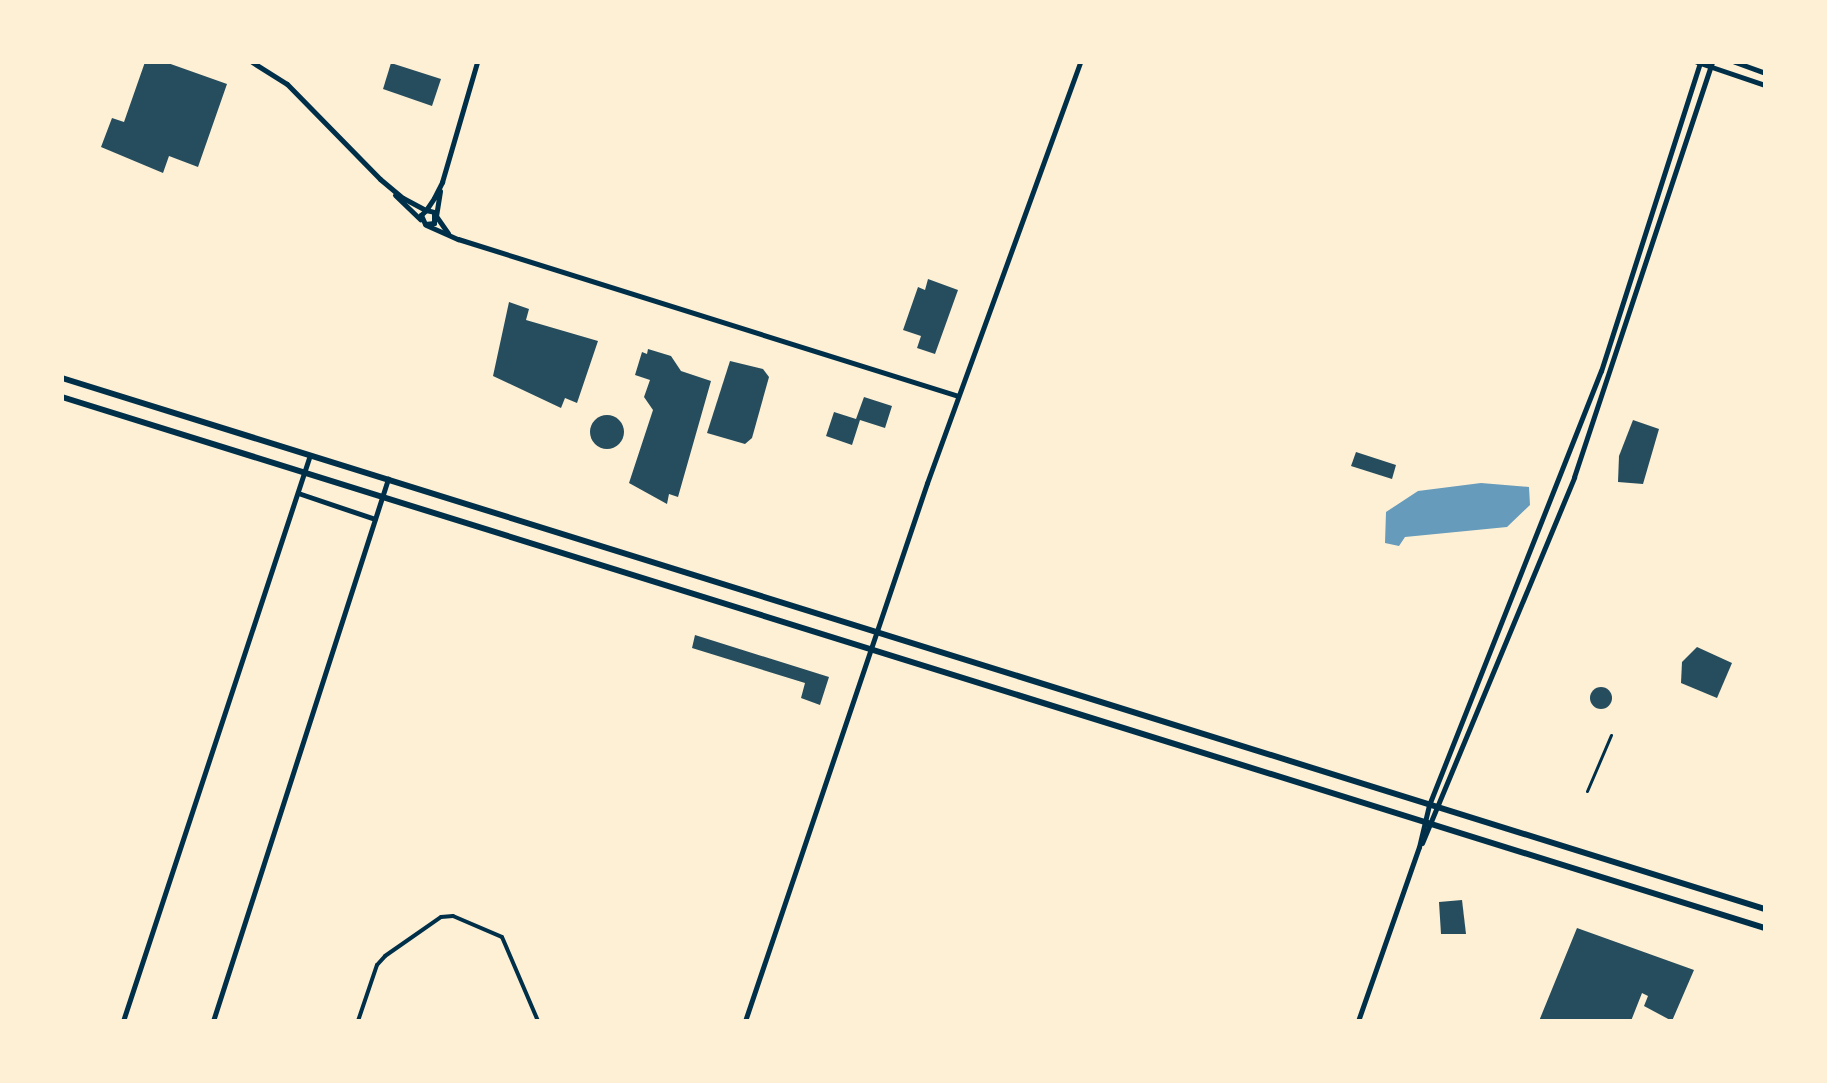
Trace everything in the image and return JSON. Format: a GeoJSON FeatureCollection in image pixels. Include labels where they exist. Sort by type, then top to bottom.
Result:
{"type":"FeatureCollection","features":[{"type":"Feature","properties":{"kind":"main road"},"geometry":{"type":"LineString","coordinates":[[252,62],[287,84],[424,223],[458,239],[958,396]]}},
{"type":"Feature","properties":{"kind":"main road"},"geometry":{"type":"LineString","coordinates":[[424,223],[434,223],[442,182],[477,62]]}},
{"type":"Feature","properties":{"kind":"main road"},"geometry":{"type":"LineString","coordinates":[[745,1021],[869,650],[1080,62]]}},
{"type":"Feature","properties":{"kind":"main road"},"geometry":{"type":"LineString","coordinates":[[1358,1021],[1419,847],[1423,821],[1564,471],[1698,62],[1765,85]]}},
{"type":"Feature","properties":{"kind":"main road"},"geometry":{"type":"LineString","coordinates":[[1735,62],[1765,73]]}},
{"type":"Feature","properties":{"kind":"main road"},"geometry":{"type":"LineString","coordinates":[[1419,847],[1434,825],[1574,477],[1711,64]]}},
{"type":"Feature","properties":{"kind":"main road"},"geometry":{"type":"LineString","coordinates":[[380,179],[436,216],[458,239]]}},
{"type":"Feature","properties":{"kind":"main road"},"geometry":{"type":"LineString","coordinates":[[424,223],[426,210],[442,182]]}},
{"type":"Feature","properties":{"kind":"main road"},"geometry":{"type":"LineString","coordinates":[[62,378],[1765,909]]}},
{"type":"Feature","properties":{"kind":"main road"},"geometry":{"type":"LineString","coordinates":[[62,397],[1765,928]]}},
{"type":"Feature","properties":{"kind":"main road"},"geometry":{"type":"LineString","coordinates":[[123,1021],[311,454]]}},
{"type":"Feature","properties":{"kind":"main road"},"geometry":{"type":"LineString","coordinates":[[213,1021],[388,479]]}},
{"type":"Feature","properties":{"kind":"main road"},"geometry":{"type":"LineString","coordinates":[[298,493],[375,519]]}},
{"type":"Feature","properties":{"kind":"main road"},"geometry":{"type":"LineString","coordinates":[[1503,847],[1509,829]]}},
{"type":"Feature","properties":{"kind":"street"},"geometry":{"type":"LineString","coordinates":[[1587,791],[1611,735]]}},
{"type":"Feature","properties":{"kind":"street"},"geometry":{"type":"LineString","coordinates":[[358,1021],[377,965],[385,956],[441,917],[453,916],[502,937],[538,1021]]}},
{"type":"Feature","properties":{"kind":"water"},"geometry":{"type":"Polygon","coordinates":[[[1481,483],[1529,487],[1530,505],[1507,527],[1405,537],[1399,546],[1385,543],[1386,512],[1418,491],[1481,483]]]}},
{"type":"Feature","properties":{"kind":"building"},"geometry":{"type":"Polygon","coordinates":[[[145,62],[165,62],[227,84],[198,167],[169,156],[163,173],[101,147],[112,118],[124,122],[145,62]]]}},
{"type":"Feature","properties":{"kind":"building"},"geometry":{"type":"Polygon","coordinates":[[[391,63],[441,79],[432,106],[383,89],[391,63]]]}},
{"type":"Feature","properties":{"kind":"building"},"geometry":{"type":"Polygon","coordinates":[[[928,279],[958,290],[935,354],[917,348],[921,336],[903,330],[918,287],[925,290],[928,279]]]}},
{"type":"Feature","properties":{"kind":"building"},"geometry":{"type":"Polygon","coordinates":[[[509,302],[529,309],[526,320],[598,341],[577,403],[565,398],[561,408],[493,376],[509,302]]]}},
{"type":"Feature","properties":{"kind":"building"},"geometry":{"type":"Polygon","coordinates":[[[648,349],[671,356],[681,371],[711,381],[678,497],[669,494],[667,504],[629,483],[653,410],[644,397],[650,380],[635,375],[642,352],[647,354],[648,349]]]}},
{"type":"Feature","properties":{"kind":"building"},"geometry":{"type":"Polygon","coordinates":[[[730,361],[763,369],[769,377],[752,438],[745,444],[707,433],[730,361]]]}},
{"type":"Feature","properties":{"kind":"building"},"geometry":{"type":"Polygon","coordinates":[[[864,397],[892,406],[885,428],[860,420],[852,445],[826,436],[834,412],[856,419],[864,397]]]}},
{"type":"Feature","properties":{"kind":"building"},"geometry":{"type":"Polygon","coordinates":[[[607,415],[619,420],[624,432],[619,444],[607,449],[595,444],[590,432],[595,420],[607,415]]]}},
{"type":"Feature","properties":{"kind":"building"},"geometry":{"type":"Polygon","coordinates":[[[1633,420],[1659,429],[1643,484],[1618,482],[1619,456],[1633,420]]]}},
{"type":"Feature","properties":{"kind":"building"},"geometry":{"type":"Polygon","coordinates":[[[1356,452],[1396,465],[1392,479],[1351,466],[1356,452]]]}},
{"type":"Feature","properties":{"kind":"building"},"geometry":{"type":"Polygon","coordinates":[[[695,635],[829,677],[820,705],[801,698],[805,683],[692,648],[695,635]]]}},
{"type":"Feature","properties":{"kind":"building"},"geometry":{"type":"Polygon","coordinates":[[[1697,647],[1732,663],[1717,698],[1681,683],[1682,662],[1697,647]]]}},
{"type":"Feature","properties":{"kind":"building"},"geometry":{"type":"Polygon","coordinates":[[[1601,687],[1609,690],[1612,698],[1609,706],[1601,709],[1593,706],[1590,698],[1593,690],[1601,687]]]}},
{"type":"Feature","properties":{"kind":"building"},"geometry":{"type":"Polygon","coordinates":[[[1462,900],[1466,934],[1441,934],[1439,902],[1462,900]]]}},
{"type":"Feature","properties":{"kind":"building"},"geometry":{"type":"Polygon","coordinates":[[[1577,928],[1694,970],[1672,1021],[1644,1006],[1648,996],[1642,993],[1631,1021],[1539,1021],[1577,928]]]}}]}
